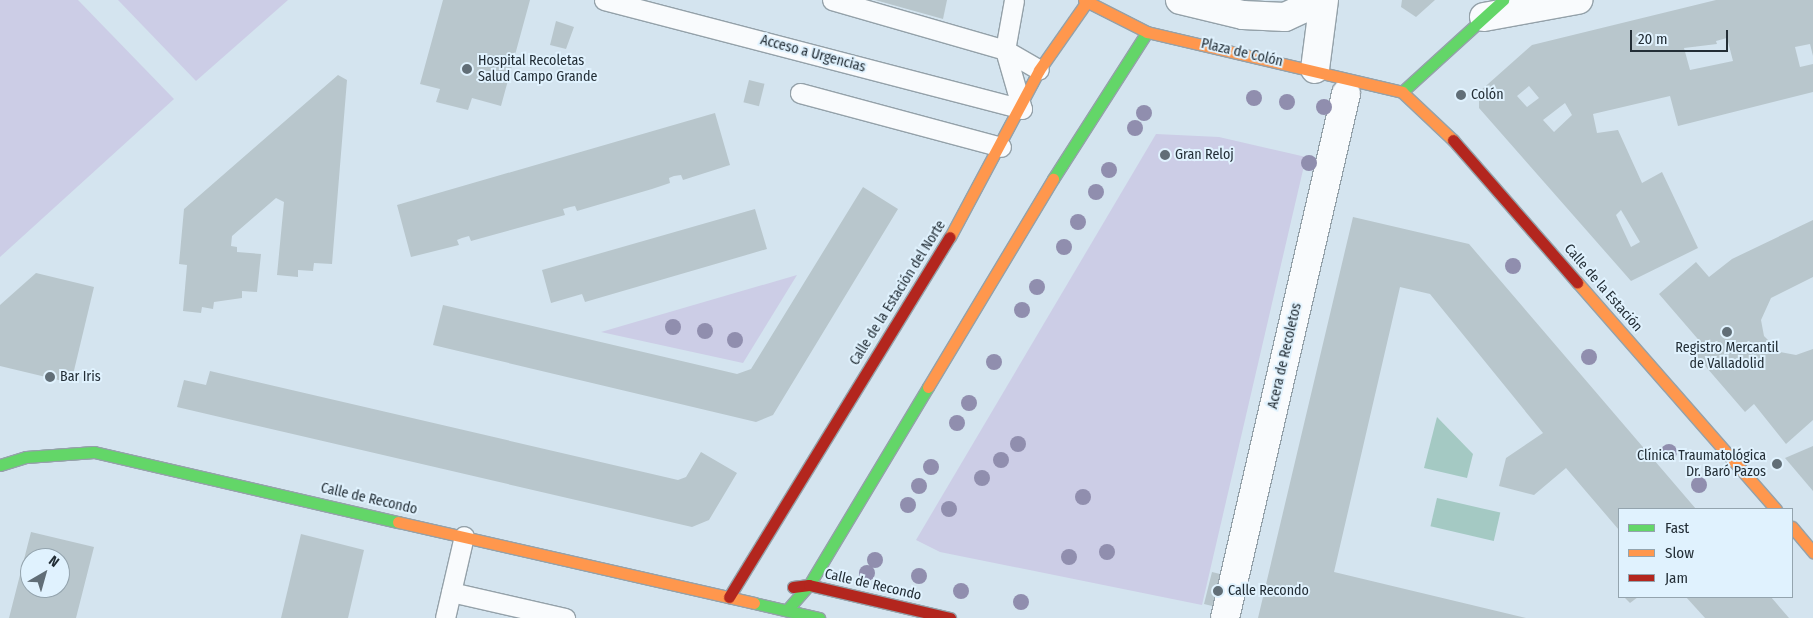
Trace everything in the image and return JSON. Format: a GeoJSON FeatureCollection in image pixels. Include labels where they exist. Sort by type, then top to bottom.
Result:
{"type":"FeatureCollection","features":[{"type":"Feature","properties":{"kind":"street"},"geometry":{"type":"LineString","coordinates":[[1180,0],[1243,15],[1285,17],[1302,9],[1308,0]]}},
{"type":"Feature","properties":{"kind":"street"},"geometry":{"type":"LineString","coordinates":[[1315,70],[1324,0]]}},
{"type":"Feature","properties":{"kind":"street"},"geometry":{"type":"LineString","coordinates":[[1402,92],[1494,9],[1578,0]]}},
{"type":"Feature","properties":{"kind":"street","name":"Calle de la Estación del Norte"},"geometry":{"type":"LineString","coordinates":[[730,596],[1001,147],[1022,108],[1039,70],[1083,10]]}},
{"type":"Feature","properties":{"kind":"street","name":"Plaza de Colón"},"geometry":{"type":"LineString","coordinates":[[1083,10],[1147,32],[1402,92]]}},
{"type":"Feature","properties":{"kind":"street"},"geometry":{"type":"LineString","coordinates":[[786,614],[809,585],[1147,32]]}},
{"type":"Feature","properties":{"kind":"street"},"geometry":{"type":"LineString","coordinates":[[1121,40],[1132,54]]}},
{"type":"Feature","properties":{"kind":"street","name":"Calle de la Estación"},"geometry":{"type":"LineString","coordinates":[[1402,92],[1444,129],[1775,508]]}},
{"type":"Feature","properties":{"kind":"street","name":"Acera de Recoletos"},"geometry":{"type":"LineString","coordinates":[[1225,618],[1346,94]]}},
{"type":"Feature","properties":{"kind":"street","name":"Calle de Recondo"},"geometry":{"type":"LineString","coordinates":[[0,465],[26,457],[94,452],[730,596],[786,614],[819,618]]}},
{"type":"Feature","properties":{"kind":"street"},"geometry":{"type":"LineString","coordinates":[[1793,528],[1813,552]]}},
{"type":"Feature","properties":{"kind":"street","name":"Calle de Recondo"},"geometry":{"type":"LineString","coordinates":[[783,589],[809,585],[950,618]]}},
{"type":"Feature","properties":{"kind":"street","name":"Calle de Recondo"},"geometry":{"type":"LineString","coordinates":[[730,596],[765,591]]}},
{"type":"Feature","properties":{"kind":"lane","name":"Acceso a Urgencias"},"geometry":{"type":"LineString","coordinates":[[604,0],[1022,108]]}},
{"type":"Feature","properties":{"kind":"lane"},"geometry":{"type":"LineString","coordinates":[[832,0],[1005,50],[1039,70]]}},
{"type":"Feature","properties":{"kind":"lane"},"geometry":{"type":"LineString","coordinates":[[1014,0],[1005,50],[1022,108]]}},
{"type":"Feature","properties":{"kind":"lane"},"geometry":{"type":"LineString","coordinates":[[800,93],[1001,147]]}},
{"type":"Feature","properties":{"kind":"lane"},"geometry":{"type":"LineString","coordinates":[[445,618],[464,536]]}},
{"type":"Feature","properties":{"kind":"lane"},"geometry":{"type":"LineString","coordinates":[[451,592],[565,618]]}},
{"type":"Feature","properties":{"kind":"shaded area"},"geometry":{"type":"Polygon","coordinates":[[[0,0],[78,0],[174,99],[0,257],[0,0]]]}},
{"type":"Feature","properties":{"kind":"shaded area"},"geometry":{"type":"Polygon","coordinates":[[[118,0],[288,0],[196,81],[118,0]]]}},
{"type":"Feature","properties":{"kind":"shaded area"},"geometry":{"type":"Polygon","coordinates":[[[1156,134],[1219,137],[1306,157],[1202,605],[940,552],[916,540],[1156,134]]]}},
{"type":"Feature","properties":{"kind":"shaded area"},"geometry":{"type":"Polygon","coordinates":[[[797,275],[743,363],[601,332],[797,275]]]}},
{"type":"Feature","properties":{"kind":"shaded area"},"geometry":{"type":"Polygon","coordinates":[[[1437,417],[1473,454],[1467,478],[1424,468],[1437,417]]]}},
{"type":"Feature","properties":{"kind":"shaded area"},"geometry":{"type":"Polygon","coordinates":[[[1437,498],[1500,513],[1494,541],[1430,526],[1437,498]]]}},
{"type":"Feature","properties":{"kind":"building","name":"Hospital Recoletas Salud Campo Grande"},"geometry":{"type":"Polygon","coordinates":[[[443,0],[530,0],[501,106],[472,98],[468,110],[436,102],[440,89],[420,84],[443,0]]]}},
{"type":"Feature","properties":{"kind":"building"},"geometry":{"type":"Polygon","coordinates":[[[875,0],[947,0],[943,19],[875,0]]]}},
{"type":"Feature","properties":{"kind":"building"},"geometry":{"type":"Polygon","coordinates":[[[1402,0],[1435,0],[1416,17],[1401,7],[1402,0]]]}},
{"type":"Feature","properties":{"kind":"building"},"geometry":{"type":"Polygon","coordinates":[[[1716,0],[1813,0],[1813,56],[1810,44],[1795,47],[1800,67],[1813,64],[1813,92],[1678,126],[1670,96],[1593,114],[1597,133],[1618,130],[1642,183],[1662,172],[1698,248],[1631,281],[1479,108],[1479,92],[1532,45],[1716,0]],[[1727,38],[1716,41],[1717,44],[1684,48],[1690,70],[1733,61],[1727,38]],[[1529,86],[1517,96],[1527,107],[1539,98],[1529,86]],[[1565,103],[1543,120],[1554,132],[1572,115],[1565,103]],[[1621,210],[1616,215],[1631,247],[1640,242],[1621,210]]]}},
{"type":"Feature","properties":{"kind":"building"},"geometry":{"type":"Polygon","coordinates":[[[556,21],[574,27],[566,49],[550,45],[556,21]]]}},
{"type":"Feature","properties":{"kind":"building"},"geometry":{"type":"Polygon","coordinates":[[[338,75],[347,80],[332,264],[314,263],[313,271],[298,270],[298,277],[277,275],[284,202],[276,198],[232,236],[231,246],[237,247],[237,252],[261,254],[257,292],[242,291],[242,298],[214,302],[213,309],[202,307],[201,313],[183,311],[187,265],[179,264],[184,209],[338,75]]]}},
{"type":"Feature","properties":{"kind":"building"},"geometry":{"type":"Polygon","coordinates":[[[749,80],[765,84],[759,106],[743,102],[749,80]]]}},
{"type":"Feature","properties":{"kind":"building"},"geometry":{"type":"Polygon","coordinates":[[[715,113],[730,165],[683,180],[681,175],[674,176],[669,178],[670,183],[652,189],[577,211],[575,206],[570,207],[563,209],[565,215],[471,241],[469,236],[457,240],[459,245],[411,257],[397,205],[715,113]]]}},
{"type":"Feature","properties":{"kind":"building"},"geometry":{"type":"Polygon","coordinates":[[[863,187],[898,209],[773,415],[756,422],[433,345],[443,305],[737,374],[751,369],[863,187]]]}},
{"type":"Feature","properties":{"kind":"building"},"geometry":{"type":"Polygon","coordinates":[[[755,209],[767,249],[585,302],[582,294],[551,303],[542,270],[755,209]]]}},
{"type":"Feature","properties":{"kind":"building"},"geometry":{"type":"Polygon","coordinates":[[[1353,217],[1469,244],[1695,508],[1618,508],[1618,529],[1566,468],[1534,495],[1499,486],[1506,458],[1543,433],[1430,294],[1400,287],[1334,572],[1526,618],[1258,618],[1353,217]]]}},
{"type":"Feature","properties":{"kind":"building","name":"Registro Mercantil de Valladolid"},"geometry":{"type":"Polygon","coordinates":[[[1813,220],[1813,277],[1771,298],[1761,320],[1764,336],[1780,352],[1796,355],[1813,349],[1813,420],[1786,444],[1754,404],[1745,412],[1694,353],[1703,345],[1659,294],[1696,262],[1709,277],[1732,259],[1813,220]]]}},
{"type":"Feature","properties":{"kind":"building"},"geometry":{"type":"Polygon","coordinates":[[[36,273],[94,287],[71,383],[0,366],[0,305],[36,273]]]}},
{"type":"Feature","properties":{"kind":"building"},"geometry":{"type":"Polygon","coordinates":[[[210,371],[678,480],[686,477],[701,452],[737,473],[709,520],[692,527],[177,407],[184,380],[206,385],[210,371]]]}},
{"type":"Feature","properties":{"kind":"building"},"geometry":{"type":"Polygon","coordinates":[[[1813,446],[1813,491],[1785,458],[1813,446]]]}},
{"type":"Feature","properties":{"kind":"building"},"geometry":{"type":"Polygon","coordinates":[[[31,532],[94,547],[76,618],[9,618],[20,575],[20,598],[70,598],[70,548],[27,548],[31,532]]]}},
{"type":"Feature","properties":{"kind":"building"},"geometry":{"type":"Polygon","coordinates":[[[301,534],[364,550],[348,618],[281,618],[301,534]]]}},
{"type":"Feature","properties":{"kind":"building","name":"Calle Recondo"},"geometry":{"type":"Polygon","coordinates":[[[1212,572],[1232,577],[1224,609],[1204,604],[1212,572]]]}},
{"type":"Feature","properties":{"kind":"building"},"geometry":{"type":"Polygon","coordinates":[[[1625,598],[1637,598],[1630,603],[1625,598]]]}},
{"type":"Feature","properties":{"kind":"building"},"geometry":{"type":"Polygon","coordinates":[[[1687,598],[1772,598],[1789,618],[1705,618],[1687,598]]]}},
{"type":"Feature","properties":{"kind":"traffic: fast"},"geometry":{"type":"LineString","coordinates":[[1402,92],[1503,0]]}},
{"type":"Feature","properties":{"kind":"traffic: fast"},"geometry":{"type":"LineString","coordinates":[[1053,179],[1147,32]]}},
{"type":"Feature","properties":{"kind":"traffic: fast"},"geometry":{"type":"LineString","coordinates":[[787,610],[809,585],[928,387]]}},
{"type":"Feature","properties":{"kind":"traffic: fast"},"geometry":{"type":"LineString","coordinates":[[0,465],[26,457],[94,452],[398,522]]}},
{"type":"Feature","properties":{"kind":"traffic: fast"},"geometry":{"type":"LineString","coordinates":[[754,603],[819,618]]}},
{"type":"Feature","properties":{"kind":"traffic: slow"},"geometry":{"type":"LineString","coordinates":[[1084,0],[1147,32],[1402,92],[1453,140]]}},
{"type":"Feature","properties":{"kind":"traffic: slow"},"geometry":{"type":"LineString","coordinates":[[950,237],[1039,70],[1086,3]]}},
{"type":"Feature","properties":{"kind":"traffic: slow"},"geometry":{"type":"LineString","coordinates":[[928,387],[1053,179]]}},
{"type":"Feature","properties":{"kind":"traffic: slow"},"geometry":{"type":"LineString","coordinates":[[1577,282],[1775,508]]}},
{"type":"Feature","properties":{"kind":"traffic: slow"},"geometry":{"type":"LineString","coordinates":[[398,522],[754,603]]}},
{"type":"Feature","properties":{"kind":"traffic: slow"},"geometry":{"type":"LineString","coordinates":[[1793,528],[1813,552]]}},
{"type":"Feature","properties":{"kind":"traffic: jam"},"geometry":{"type":"LineString","coordinates":[[1453,140],[1577,282]]}},
{"type":"Feature","properties":{"kind":"traffic: jam"},"geometry":{"type":"LineString","coordinates":[[729,597],[950,237]]}},
{"type":"Feature","properties":{"kind":"traffic: jam"},"geometry":{"type":"LineString","coordinates":[[793,587],[809,585],[950,618]]}},
{"type":"Feature","properties":{"kind":"place","name":"Hospital Recoletas Salud Campo Grande"},"geometry":{"type":"Point","coordinates":[467,69]}},
{"type":"Feature","properties":{"kind":"place","name":"Colón"},"geometry":{"type":"Point","coordinates":[1461,95]}},
{"type":"Feature","properties":{"kind":"place","name":"Gran Reloj"},"geometry":{"type":"Point","coordinates":[1165,155]}},
{"type":"Feature","properties":{"kind":"place","name":"Registro Mercantil de Valladolid"},"geometry":{"type":"Point","coordinates":[1727,332]}},
{"type":"Feature","properties":{"kind":"place","name":"Bar Iris"},"geometry":{"type":"Point","coordinates":[50,377]}},
{"type":"Feature","properties":{"kind":"place","name":"Clínica Traumatológica Dr. Baró Pazos"},"geometry":{"type":"Point","coordinates":[1777,464]}},
{"type":"Feature","properties":{"kind":"place","name":"Calle Recondo"},"geometry":{"type":"Point","coordinates":[1218,591]}}]}
